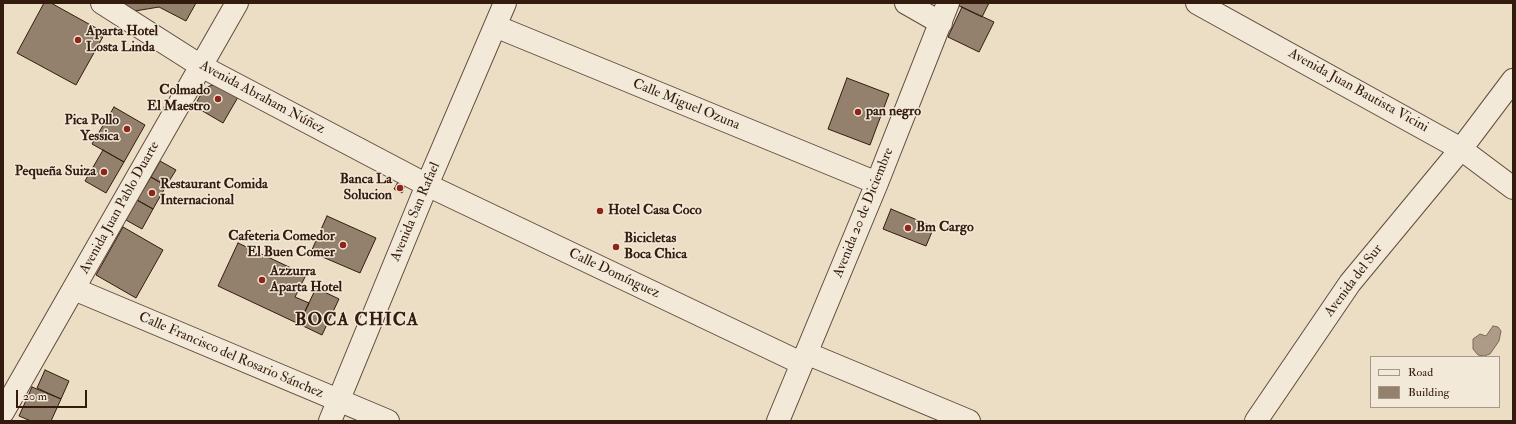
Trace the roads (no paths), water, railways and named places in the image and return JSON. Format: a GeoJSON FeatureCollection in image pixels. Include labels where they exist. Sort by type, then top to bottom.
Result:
{"type":"FeatureCollection","features":[{"type":"Feature","properties":{"kind":"street","name":"Avenida Abraham Núñez"},"geometry":{"type":"LineString","coordinates":[[102,3],[201,66],[427,185]]}},
{"type":"Feature","properties":{"kind":"street","name":"Avenida Juan Pablo Duarte"},"geometry":{"type":"LineString","coordinates":[[3,412],[237,3]]}},
{"type":"Feature","properties":{"kind":"street","name":"Avenida San Rafael"},"geometry":{"type":"LineString","coordinates":[[330,421],[427,185],[505,3]]}},
{"type":"Feature","properties":{"kind":"street"},"geometry":{"type":"LineString","coordinates":[[906,3],[944,13]]}},
{"type":"Feature","properties":{"kind":"street","name":"Avenida Juan Bautista Vicini"},"geometry":{"type":"LineString","coordinates":[[1198,3],[1461,148],[1513,188]]}},
{"type":"Feature","properties":{"kind":"street","name":"Avenida 20 de Diciembre"},"geometry":{"type":"LineString","coordinates":[[778,421],[877,183],[944,13]]}},
{"type":"Feature","properties":{"kind":"street","name":"Calle Miguel Ozuna"},"geometry":{"type":"LineString","coordinates":[[495,26],[877,183]]}},
{"type":"Feature","properties":{"kind":"street","name":"Avenida del Sur"},"geometry":{"type":"LineString","coordinates":[[1256,421],[1350,283],[1461,148],[1513,80]]}},
{"type":"Feature","properties":{"kind":"street","name":"Calle Domínguez"},"geometry":{"type":"LineString","coordinates":[[427,185],[804,358],[969,421]]}},
{"type":"Feature","properties":{"kind":"street","name":"Calle Francisco del Rosario Sánchez"},"geometry":{"type":"LineString","coordinates":[[74,289],[388,421]]}},
{"type":"Feature","properties":{"kind":"place","name":"Aparta Hotel Losta Linda"},"geometry":{"type":"Point","coordinates":[78,40]}},
{"type":"Feature","properties":{"kind":"place","name":"Colmado El Maestro"},"geometry":{"type":"Point","coordinates":[218,99]}},
{"type":"Feature","properties":{"kind":"place","name":"pan negro"},"geometry":{"type":"Point","coordinates":[858,112]}},
{"type":"Feature","properties":{"kind":"place","name":"Pica Pollo Yessica"},"geometry":{"type":"Point","coordinates":[127,129]}},
{"type":"Feature","properties":{"kind":"place","name":"Pequeña Suiza"},"geometry":{"type":"Point","coordinates":[104,172]}},
{"type":"Feature","properties":{"kind":"place","name":"Banca La Solucion"},"geometry":{"type":"Point","coordinates":[400,188]}},
{"type":"Feature","properties":{"kind":"place","name":"Restaurant Comida Internacional"},"geometry":{"type":"Point","coordinates":[152,193]}},
{"type":"Feature","properties":{"kind":"place","name":"Hotel Casa Coco"},"geometry":{"type":"Point","coordinates":[600,211]}},
{"type":"Feature","properties":{"kind":"place","name":"Bm Cargo"},"geometry":{"type":"Point","coordinates":[908,228]}},
{"type":"Feature","properties":{"kind":"place","name":"Cafeteria Comedor El Buen Comer"},"geometry":{"type":"Point","coordinates":[343,245]}},
{"type":"Feature","properties":{"kind":"place","name":"Bicicletas Boca Chica"},"geometry":{"type":"Point","coordinates":[616,247]}},
{"type":"Feature","properties":{"kind":"place","name":"Azzurra Aparta Hotel"},"geometry":{"type":"Point","coordinates":[262,280]}},
{"type":"Feature","properties":{"kind":"district","name":"BOCA CHICA"},"geometry":{"type":"Point","coordinates":[357,321]}}]}
